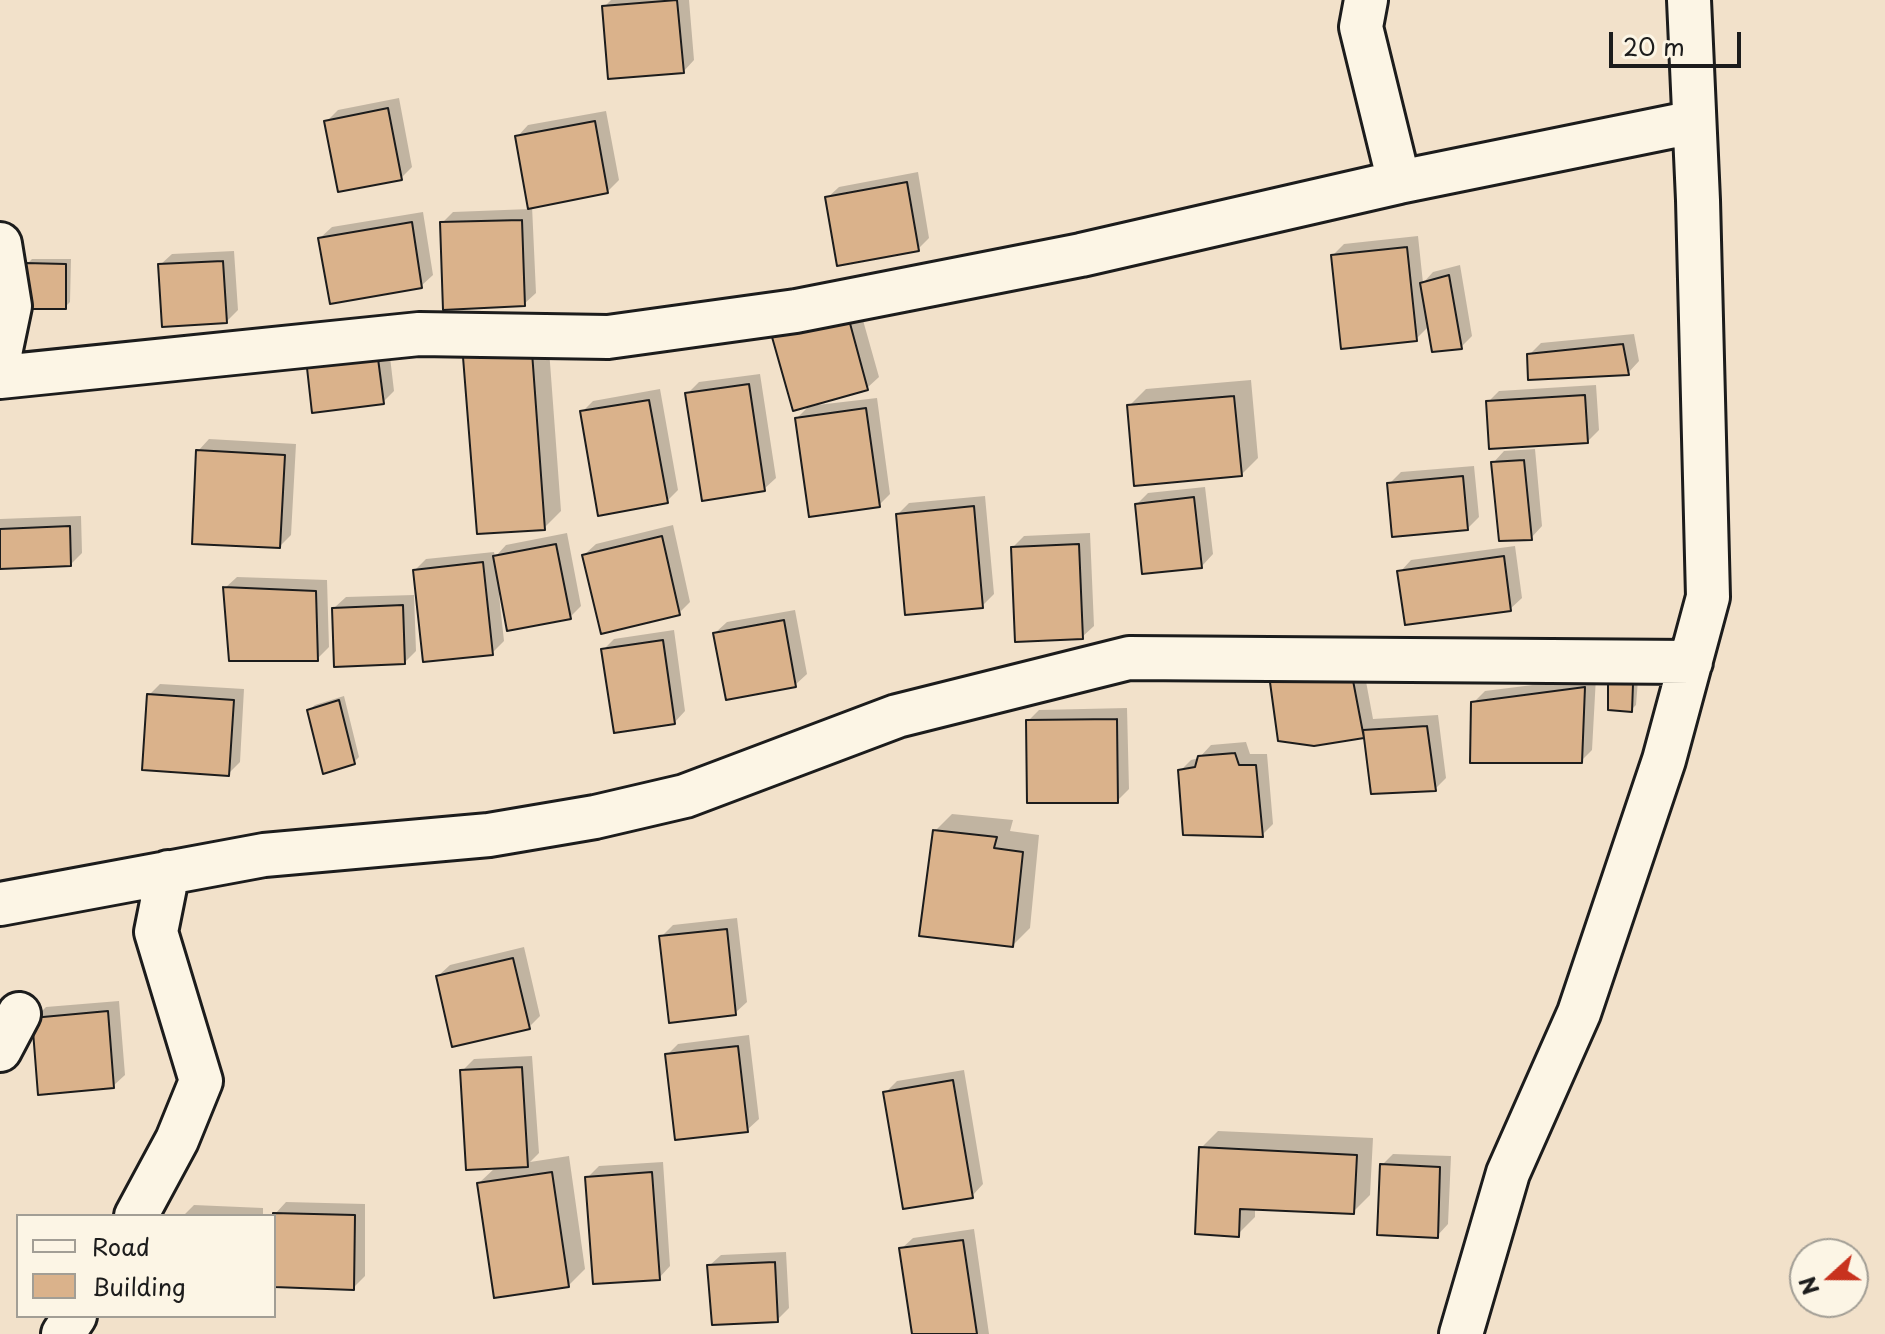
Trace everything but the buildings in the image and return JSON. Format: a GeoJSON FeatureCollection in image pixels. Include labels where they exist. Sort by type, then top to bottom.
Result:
{"type":"FeatureCollection","features":[{"type":"Feature","properties":{"kind":"street"},"geometry":{"type":"LineString","coordinates":[[1366,0],[1361,27],[1399,182]]}},
{"type":"Feature","properties":{"kind":"street"},"geometry":{"type":"LineString","coordinates":[[1461,1334],[1508,1173],[1579,1013],[1664,760],[1708,597],[1689,0]]}},
{"type":"Feature","properties":{"kind":"street"},"geometry":{"type":"LineString","coordinates":[[0,377],[419,334],[608,337],[796,311],[1081,255],[1399,182],[1694,122]]}},
{"type":"Feature","properties":{"kind":"street"},"geometry":{"type":"LineString","coordinates":[[0,244],[10,306],[0,354]]}},
{"type":"Feature","properties":{"kind":"street"},"geometry":{"type":"LineString","coordinates":[[0,904],[264,855],[489,835],[595,817],[685,796],[897,716],[1129,658],[1691,662]]}},
{"type":"Feature","properties":{"kind":"street"},"geometry":{"type":"LineString","coordinates":[[137,1214],[177,1140],[201,1081],[156,932],[168,872]]}},
{"type":"Feature","properties":{"kind":"street"},"geometry":{"type":"LineString","coordinates":[[0,1050],[19,1014]]}}]}
